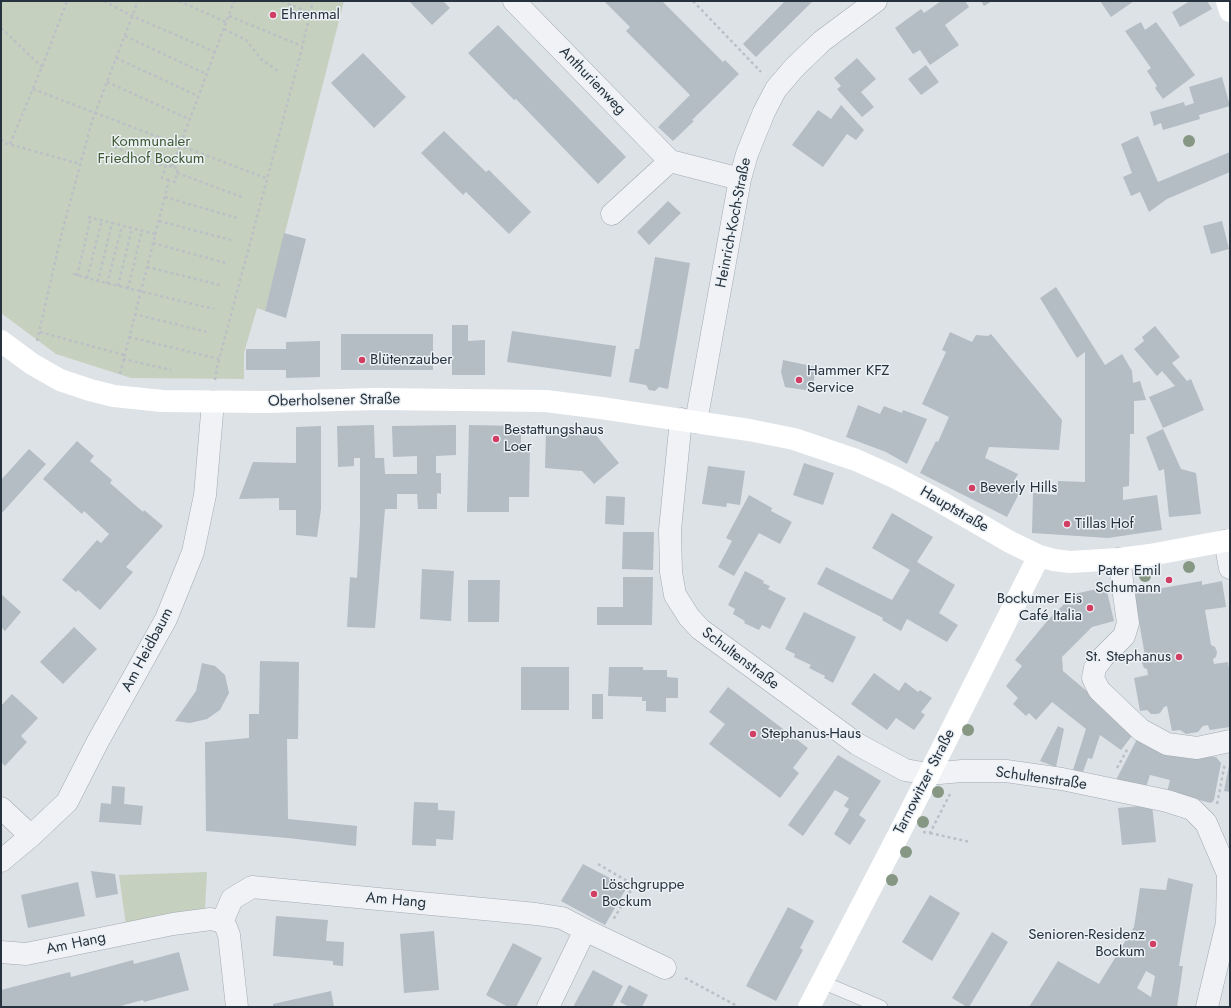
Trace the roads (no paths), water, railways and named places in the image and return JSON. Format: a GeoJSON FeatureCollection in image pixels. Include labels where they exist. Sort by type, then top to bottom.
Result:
{"type":"FeatureCollection","features":[{"type":"Feature","properties":{"kind":"main road"},"geometry":{"type":"LineString","coordinates":[[1227,1],[1230,11]]}},
{"type":"Feature","properties":{"kind":"main road","name":"Oberholsener Straße"},"geometry":{"type":"LineString","coordinates":[[1,340],[32,364],[60,380],[114,396],[162,401],[213,402],[377,399],[546,401],[688,420]]}},
{"type":"Feature","properties":{"kind":"main road","name":"Hauptstraße"},"geometry":{"type":"LineString","coordinates":[[688,420],[794,439],[856,460],[894,476],[1010,542],[1039,556],[1054,560],[1070,562],[1118,559],[1150,555],[1227,541]]}},
{"type":"Feature","properties":{"kind":"main road","name":"Tarnowitzer Straße"},"geometry":{"type":"LineString","coordinates":[[809,1007],[1039,556]]}},
{"type":"Feature","properties":{"kind":"street","name":"Anthurienweg"},"geometry":{"type":"LineString","coordinates":[[514,1],[670,161]]}},
{"type":"Feature","properties":{"kind":"street","name":"Heinrich-Koch-Straße"},"geometry":{"type":"LineString","coordinates":[[688,420],[740,179],[747,154],[764,112],[776,89],[794,68],[822,41],[876,1]]}},
{"type":"Feature","properties":{"kind":"street"},"geometry":{"type":"LineString","coordinates":[[612,214],[670,161],[740,179]]}},
{"type":"Feature","properties":{"kind":"street","name":"Am Heidbaum"},"geometry":{"type":"LineString","coordinates":[[1,861],[31,836],[67,802],[97,743],[166,619],[193,552],[205,495],[213,402]]}},
{"type":"Feature","properties":{"kind":"street","name":"Schultenstraße"},"geometry":{"type":"LineString","coordinates":[[688,420],[670,530],[670,572],[675,595],[689,617],[700,629],[857,744],[905,770],[928,774],[962,771],[1006,771],[1062,779],[1167,801],[1192,809],[1206,823],[1228,874],[1227,923],[1207,1007]]}},
{"type":"Feature","properties":{"kind":"street"},"geometry":{"type":"LineString","coordinates":[[1227,541],[1230,568]]}},
{"type":"Feature","properties":{"kind":"street"},"geometry":{"type":"LineString","coordinates":[[1118,559],[1128,623],[1124,636],[1094,668],[1093,678],[1099,690],[1141,730],[1167,744],[1197,748],[1230,742]]}},
{"type":"Feature","properties":{"kind":"street"},"geometry":{"type":"LineString","coordinates":[[1,808],[31,836]]}},
{"type":"Feature","properties":{"kind":"street","name":"Am Hang"},"geometry":{"type":"LineString","coordinates":[[1,952],[26,954],[200,919],[211,919],[222,922],[232,900],[252,887],[536,914],[562,918],[665,968]]}},
{"type":"Feature","properties":{"kind":"street"},"geometry":{"type":"LineString","coordinates":[[222,922],[229,935],[237,1007]]}},
{"type":"Feature","properties":{"kind":"street"},"geometry":{"type":"LineString","coordinates":[[548,1007],[585,930]]}},
{"type":"Feature","properties":{"kind":"lane"},"geometry":{"type":"LineString","coordinates":[[822,982],[881,1007]]}},
{"type":"Feature","properties":{"kind":"place","name":"Ehrenmal"},"geometry":{"type":"Point","coordinates":[273,15]}},
{"type":"Feature","properties":{"kind":"place","name":"Blütenzauber"},"geometry":{"type":"Point","coordinates":[362,360]}},
{"type":"Feature","properties":{"kind":"place","name":"Hammer KFZ Service"},"geometry":{"type":"Point","coordinates":[799,380]}},
{"type":"Feature","properties":{"kind":"place","name":"Bestattungshaus Loer"},"geometry":{"type":"Point","coordinates":[496,439]}},
{"type":"Feature","properties":{"kind":"place","name":"Beverly Hills"},"geometry":{"type":"Point","coordinates":[972,488]}},
{"type":"Feature","properties":{"kind":"place","name":"Tillas Hof"},"geometry":{"type":"Point","coordinates":[1067,524]}},
{"type":"Feature","properties":{"kind":"place","name":"Pater Emil Schumann"},"geometry":{"type":"Point","coordinates":[1169,580]}},
{"type":"Feature","properties":{"kind":"place","name":"Bockumer Eis Café Italia"},"geometry":{"type":"Point","coordinates":[1090,608]}},
{"type":"Feature","properties":{"kind":"place","name":"St. Stephanus"},"geometry":{"type":"Point","coordinates":[1179,657]}},
{"type":"Feature","properties":{"kind":"place","name":"Stephanus-Haus"},"geometry":{"type":"Point","coordinates":[753,734]}},
{"type":"Feature","properties":{"kind":"place","name":"Löschgruppe Bockum"},"geometry":{"type":"Point","coordinates":[594,894]}},
{"type":"Feature","properties":{"kind":"place","name":"Senioren-Residenz Bockum"},"geometry":{"type":"Point","coordinates":[1153,944]}},
{"type":"Feature","properties":{"kind":"park label","name":"Kommunaler Friedhof Bockum"},"geometry":{"type":"Point","coordinates":[151,150]}}]}
